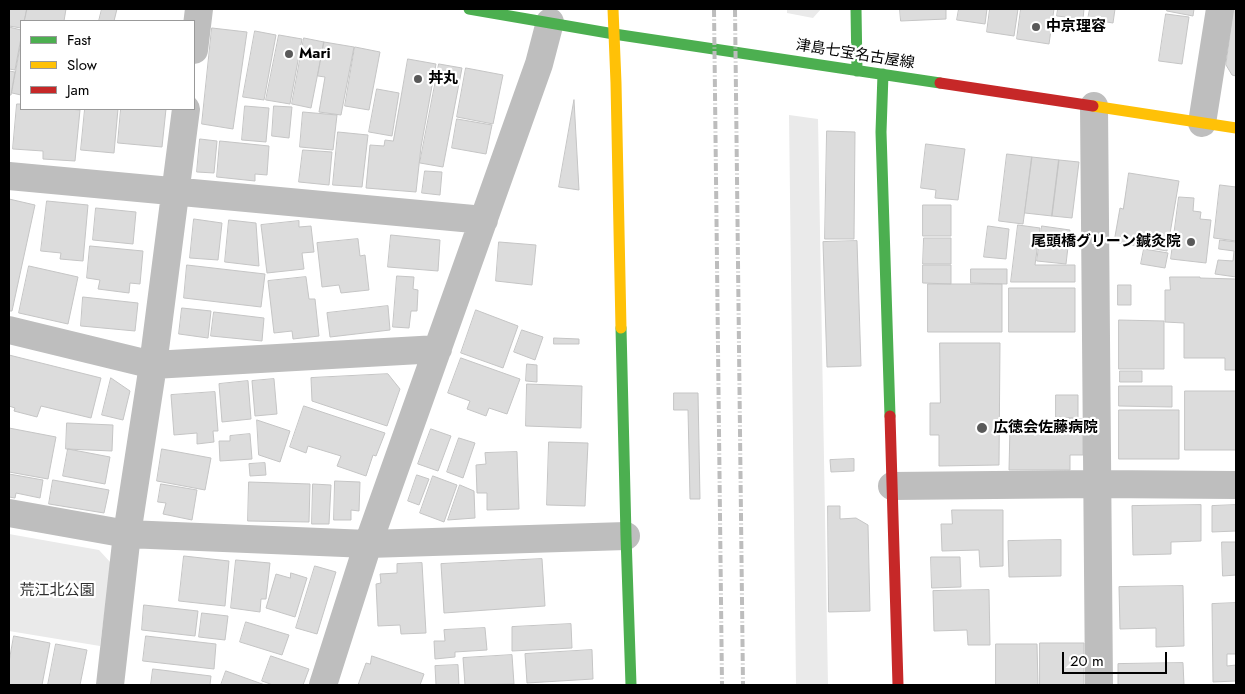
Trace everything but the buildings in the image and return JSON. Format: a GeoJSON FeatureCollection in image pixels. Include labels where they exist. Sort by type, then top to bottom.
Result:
{"type":"FeatureCollection","features":[{"type":"Feature","properties":{"kind":"street"},"geometry":{"type":"LineString","coordinates":[[195,42],[199,9]]}},
{"type":"Feature","properties":{"kind":"street","name":"津島七宝名古屋線"},"geometry":{"type":"LineString","coordinates":[[469,9],[614,34],[1236,128]]}},
{"type":"Feature","properties":{"kind":"street"},"geometry":{"type":"LineString","coordinates":[[613,9],[631,685]]}},
{"type":"Feature","properties":{"kind":"street"},"geometry":{"type":"LineString","coordinates":[[856,9],[857,71]]}},
{"type":"Feature","properties":{"kind":"street"},"geometry":{"type":"LineString","coordinates":[[1202,123],[1220,9]]}},
{"type":"Feature","properties":{"kind":"street"},"geometry":{"type":"LineString","coordinates":[[323,685],[368,544],[539,64],[550,22]]}},
{"type":"Feature","properties":{"kind":"street"},"geometry":{"type":"LineString","coordinates":[[883,74],[881,132],[898,685]]}},
{"type":"Feature","properties":{"kind":"street"},"geometry":{"type":"LineString","coordinates":[[1094,106],[1099,685]]}},
{"type":"Feature","properties":{"kind":"street"},"geometry":{"type":"LineString","coordinates":[[110,685],[127,534],[153,364],[186,110]]}},
{"type":"Feature","properties":{"kind":"street"},"geometry":{"type":"LineString","coordinates":[[9,176],[484,220]]}},
{"type":"Feature","properties":{"kind":"street"},"geometry":{"type":"LineString","coordinates":[[9,330],[153,364],[438,349]]}},
{"type":"Feature","properties":{"kind":"street"},"geometry":{"type":"LineString","coordinates":[[892,486],[1236,484]]}},
{"type":"Feature","properties":{"kind":"street"},"geometry":{"type":"LineString","coordinates":[[9,513],[127,534],[368,544],[626,536]]}},
{"type":"Feature","properties":{"kind":"green space"},"geometry":{"type":"Polygon","coordinates":[[[787,9],[821,9],[813,18],[787,13],[787,9]]]}},
{"type":"Feature","properties":{"kind":"green space"},"geometry":{"type":"Polygon","coordinates":[[[789,115],[818,119],[828,685],[796,685],[789,115]]]}},
{"type":"Feature","properties":{"kind":"green space","name":"荒江北公園"},"geometry":{"type":"Polygon","coordinates":[[[9,534],[99,550],[111,563],[100,646],[9,631],[9,534]]]}},
{"type":"Feature","properties":{"kind":"railway"},"geometry":{"type":"LineString","coordinates":[[714,9],[722,685]]}},
{"type":"Feature","properties":{"kind":"railway"},"geometry":{"type":"LineString","coordinates":[[735,9],[743,685]]}},
{"type":"Feature","properties":{"kind":"traffic: fast"},"geometry":{"type":"LineString","coordinates":[[469,9],[614,34],[940,83]]}},
{"type":"Feature","properties":{"kind":"traffic: fast"},"geometry":{"type":"LineString","coordinates":[[856,9],[857,71]]}},
{"type":"Feature","properties":{"kind":"traffic: fast"},"geometry":{"type":"LineString","coordinates":[[883,74],[881,132],[890,416]]}},
{"type":"Feature","properties":{"kind":"traffic: fast"},"geometry":{"type":"LineString","coordinates":[[621,328],[631,685]]}},
{"type":"Feature","properties":{"kind":"traffic: slow"},"geometry":{"type":"LineString","coordinates":[[613,9],[621,328]]}},
{"type":"Feature","properties":{"kind":"traffic: slow"},"geometry":{"type":"LineString","coordinates":[[1093,106],[1236,128]]}},
{"type":"Feature","properties":{"kind":"traffic: jam"},"geometry":{"type":"LineString","coordinates":[[940,83],[1093,106]]}},
{"type":"Feature","properties":{"kind":"traffic: jam"},"geometry":{"type":"LineString","coordinates":[[890,416],[898,685]]}},
{"type":"Feature","properties":{"kind":"place","name":"中京理容"},"geometry":{"type":"Point","coordinates":[1036,27]}},
{"type":"Feature","properties":{"kind":"place","name":"Mari"},"geometry":{"type":"Point","coordinates":[289,54]}},
{"type":"Feature","properties":{"kind":"place","name":"丼丸"},"geometry":{"type":"Point","coordinates":[418,79]}},
{"type":"Feature","properties":{"kind":"place","name":"尾頭橋グリーン鍼灸院"},"geometry":{"type":"Point","coordinates":[1191,242]}},
{"type":"Feature","properties":{"kind":"place","name":"広徳会佐藤病院"},"geometry":{"type":"Point","coordinates":[982,428]}}]}
